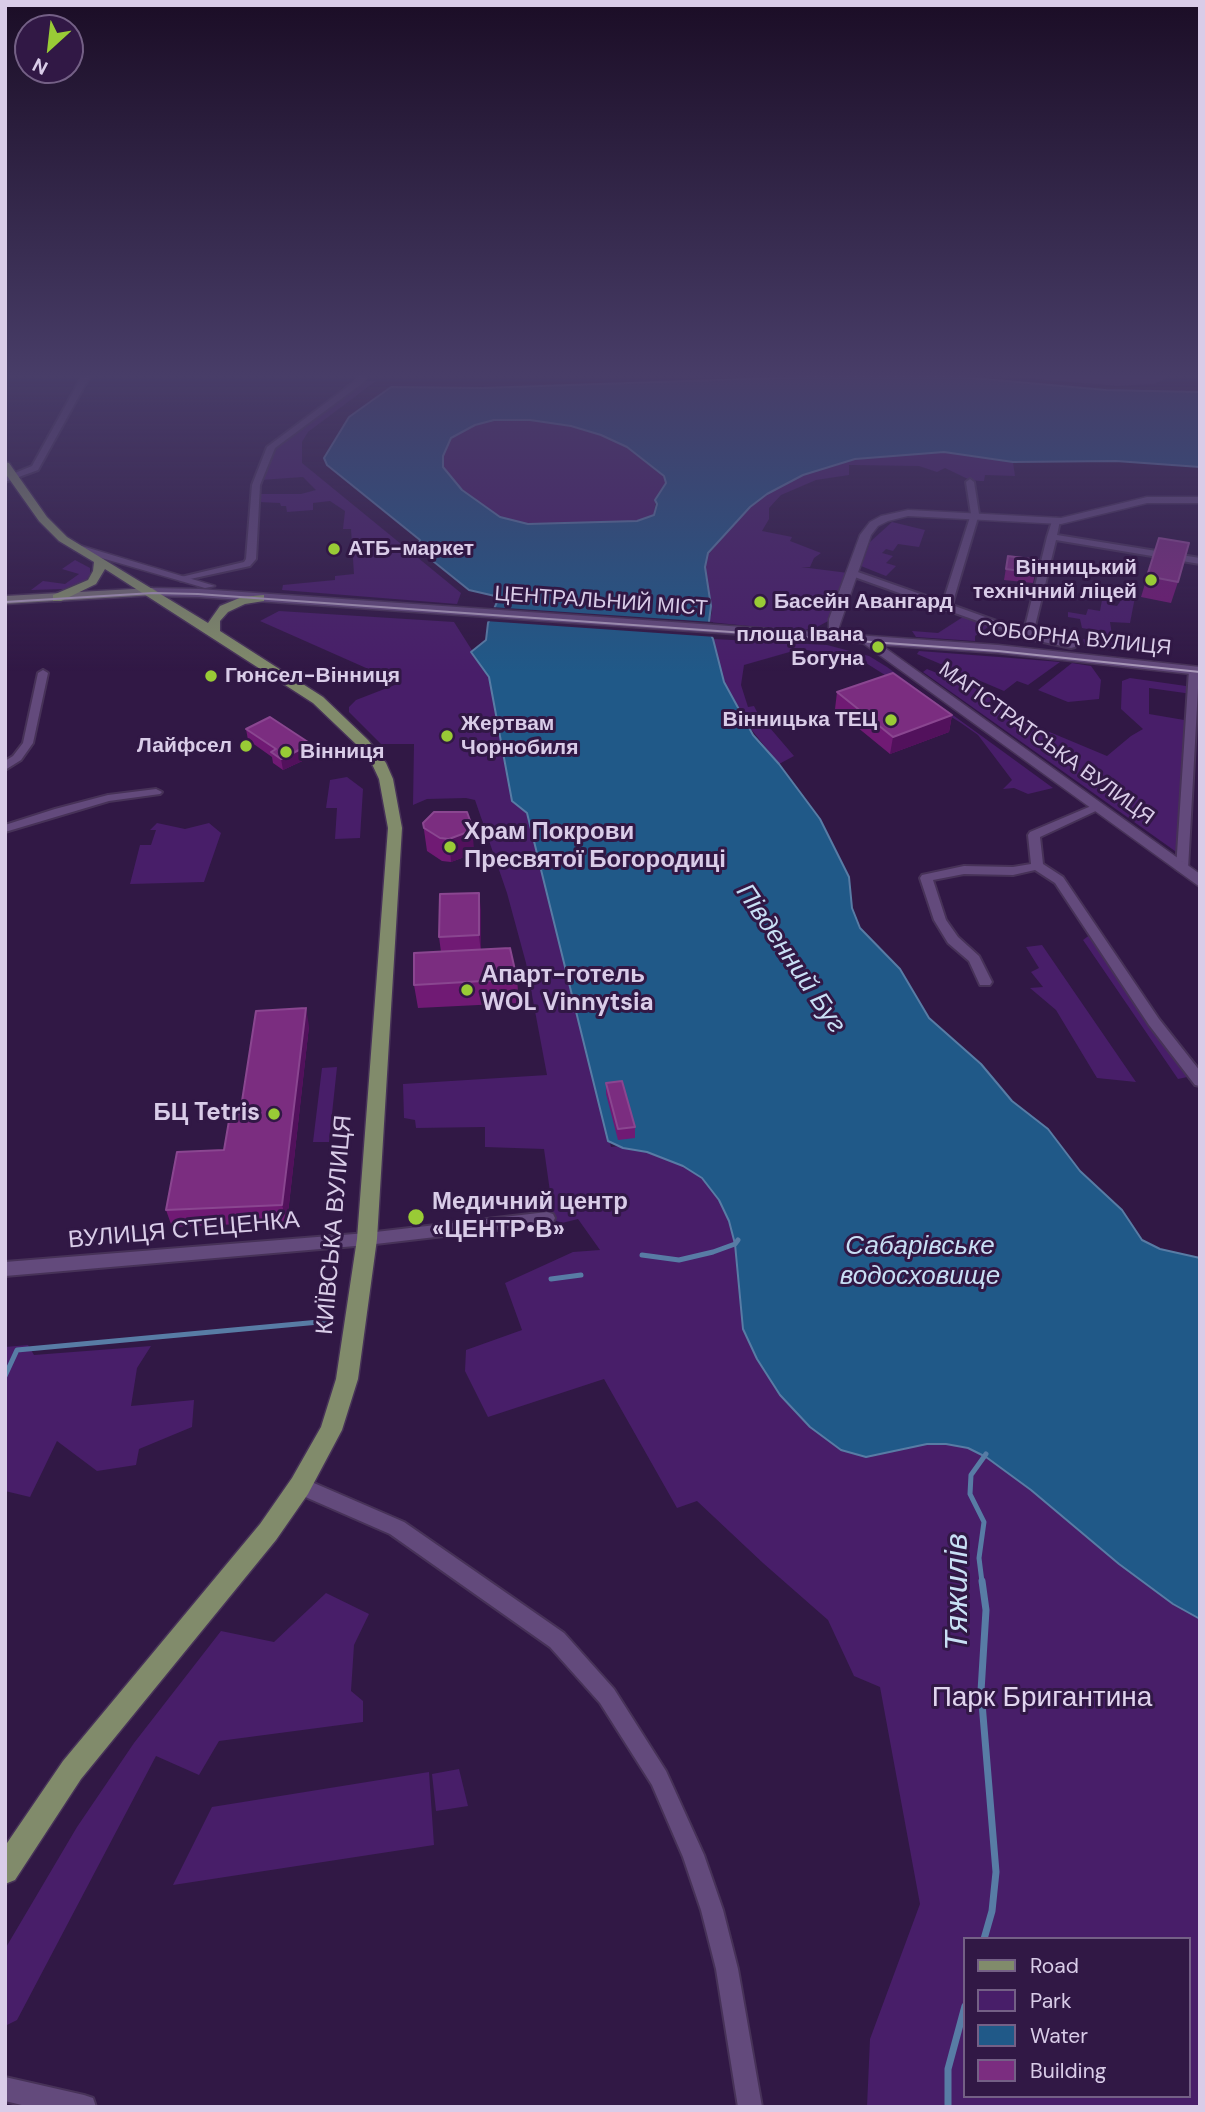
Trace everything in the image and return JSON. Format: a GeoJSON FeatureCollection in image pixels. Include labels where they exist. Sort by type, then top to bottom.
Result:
{"type":"FeatureCollection","features":[{"type":"Feature","properties":{"kind":"main road","name":"КИЇВСЬКА ВУЛИЦЯ"},"geometry":{"type":"LineString","coordinates":[[5,1870],[72,1770],[268,1532],[300,1486],[331,1430],[347,1379],[367,1239],[395,828],[386,779],[379,763],[363,743],[317,700],[152,592],[63,539],[43,519],[9,475]]}},
{"type":"Feature","properties":{"kind":"main road"},"geometry":{"type":"LineString","coordinates":[[57,598],[92,582],[99,571],[100,560]]}},
{"type":"Feature","properties":{"kind":"main road"},"geometry":{"type":"LineString","coordinates":[[5,600],[152,592]]}},
{"type":"Feature","properties":{"kind":"main road"},"geometry":{"type":"LineString","coordinates":[[214,633],[214,621],[224,609],[236,603],[260,598]]}},
{"type":"Feature","properties":{"kind":"street"},"geometry":{"type":"LineString","coordinates":[[22,489],[31,475]]}},
{"type":"Feature","properties":{"kind":"street"},"geometry":{"type":"LineString","coordinates":[[184,579],[247,564],[251,559],[256,485],[260,475]]}},
{"type":"Feature","properties":{"kind":"street"},"geometry":{"type":"LineString","coordinates":[[947,605],[974,517],[970,482]]}},
{"type":"Feature","properties":{"kind":"street"},"geometry":{"type":"LineString","coordinates":[[899,663],[836,638],[833,627],[866,535],[874,524],[885,518],[908,513],[1056,521],[1147,500],[1200,500]]}},
{"type":"Feature","properties":{"kind":"street"},"geometry":{"type":"LineString","coordinates":[[1028,636],[1056,521]]}},
{"type":"Feature","properties":{"kind":"street"},"geometry":{"type":"LineString","coordinates":[[1051,537],[1200,561]]}},
{"type":"Feature","properties":{"kind":"street"},"geometry":{"type":"LineString","coordinates":[[78,548],[260,598]]}},
{"type":"Feature","properties":{"kind":"street","name":"СОБОРНА ВУЛИЦЯ"},"geometry":{"type":"LineString","coordinates":[[852,573],[1028,636],[1071,645]]}},
{"type":"Feature","properties":{"kind":"street"},"geometry":{"type":"LineString","coordinates":[[152,592],[260,598]]}},
{"type":"Feature","properties":{"kind":"street","name":"ЦЕНТРАЛЬНИЙ МІСТ"},"geometry":{"type":"LineString","coordinates":[[260,598],[736,631]]}},
{"type":"Feature","properties":{"kind":"street"},"geometry":{"type":"LineString","coordinates":[[799,636],[835,619]]}},
{"type":"Feature","properties":{"kind":"street","name":"МАГІСТРАТСЬКА ВУЛИЦЯ"},"geometry":{"type":"LineString","coordinates":[[835,619],[1200,882]]}},
{"type":"Feature","properties":{"kind":"street","name":"СОБОРНА ВУЛИЦЯ"},"geometry":{"type":"LineString","coordinates":[[736,631],[1026,652],[1197,671]]}},
{"type":"Feature","properties":{"kind":"street"},"geometry":{"type":"LineString","coordinates":[[899,663],[891,650],[903,643]]}},
{"type":"Feature","properties":{"kind":"street"},"geometry":{"type":"LineString","coordinates":[[1182,869],[1197,671]]}},
{"type":"Feature","properties":{"kind":"street"},"geometry":{"type":"LineString","coordinates":[[5,767],[17,758],[28,743],[43,673]]}},
{"type":"Feature","properties":{"kind":"street"},"geometry":{"type":"LineString","coordinates":[[5,829],[108,798],[156,792]]}},
{"type":"Feature","properties":{"kind":"street"},"geometry":{"type":"LineString","coordinates":[[1037,866],[1034,835],[1096,807]]}},
{"type":"Feature","properties":{"kind":"street"},"geometry":{"type":"LineString","coordinates":[[985,982],[974,959],[953,940],[940,920],[926,878],[964,870],[1013,871],[1037,866],[1059,880],[1154,1022],[1200,1081]]}},
{"type":"Feature","properties":{"kind":"street","name":"ВУЛИЦЯ СТЕЦЕНКА"},"geometry":{"type":"LineString","coordinates":[[5,1269],[367,1239],[547,1218]]}},
{"type":"Feature","properties":{"kind":"street"},"geometry":{"type":"LineString","coordinates":[[300,1486],[397,1528],[556,1640],[607,1696],[659,1778],[693,1855],[712,1910],[727,1969],[750,2107]]}},
{"type":"Feature","properties":{"kind":"street"},"geometry":{"type":"LineString","coordinates":[[5,2089],[84,2107]]}},
{"type":"Feature","properties":{"kind":"green space"},"geometry":{"type":"Polygon","coordinates":[[[263,475],[316,475],[461,593],[457,604],[282,590],[283,585],[335,580],[335,576],[354,574],[351,529],[343,529],[345,511],[330,501],[313,503],[313,510],[287,512],[286,506],[281,506],[280,503],[259,502],[258,494],[301,494],[316,490],[303,477],[261,480],[263,475]]]}},
{"type":"Feature","properties":{"kind":"green space"},"geometry":{"type":"Polygon","coordinates":[[[449,475],[662,475],[666,483],[656,498],[654,515],[637,521],[528,524],[500,517],[462,490],[449,475]]]}},
{"type":"Feature","properties":{"kind":"green space"},"geometry":{"type":"Polygon","coordinates":[[[803,475],[849,475],[816,480],[781,495],[769,508],[769,519],[762,531],[792,537],[790,541],[821,553],[814,558],[810,567],[801,567],[848,573],[832,619],[815,628],[799,631],[709,622],[712,612],[706,577],[706,557],[750,507],[767,494],[803,475]]]}},
{"type":"Feature","properties":{"kind":"green space"},"geometry":{"type":"Polygon","coordinates":[[[959,475],[1015,475],[1015,476],[985,475],[984,481],[970,480],[959,475]]]}},
{"type":"Feature","properties":{"kind":"green space"},"geometry":{"type":"Polygon","coordinates":[[[892,522],[925,530],[919,547],[898,544],[893,551],[886,549],[882,553],[893,556],[886,563],[896,566],[886,576],[861,566],[870,542],[892,522]]]}},
{"type":"Feature","properties":{"kind":"green space"},"geometry":{"type":"Polygon","coordinates":[[[75,560],[90,568],[90,575],[86,580],[64,589],[31,590],[43,581],[65,584],[79,574],[62,569],[75,560]]]}},
{"type":"Feature","properties":{"kind":"green space"},"geometry":{"type":"Polygon","coordinates":[[[1096,589],[1110,594],[1110,605],[1117,606],[1124,596],[1135,597],[1130,623],[1110,622],[1112,635],[1119,643],[1115,649],[1085,646],[1083,639],[1090,640],[1093,630],[1082,628],[1080,619],[1068,617],[1068,612],[1086,615],[1088,609],[1100,611],[1102,600],[1095,598],[1096,589]]]}},
{"type":"Feature","properties":{"kind":"green space","name":"Парк Бригантина"},"geometry":{"type":"Polygon","coordinates":[[[279,611],[454,622],[489,677],[512,800],[527,813],[611,1147],[644,1143],[654,1130],[979,1424],[1200,1580],[1200,2107],[867,2107],[870,2039],[920,1904],[880,1687],[854,1676],[828,1620],[697,1501],[677,1508],[604,1379],[488,1417],[465,1371],[466,1350],[522,1330],[505,1283],[573,1252],[600,1250],[578,1219],[562,1223],[554,1220],[544,1149],[485,1147],[485,1127],[416,1128],[415,1120],[404,1118],[403,1084],[547,1075],[526,963],[507,893],[475,800],[427,799],[413,805],[414,744],[381,744],[349,712],[349,707],[356,700],[400,683],[260,621],[279,611]]]}},
{"type":"Feature","properties":{"kind":"green space"},"geometry":{"type":"Polygon","coordinates":[[[966,615],[991,625],[975,636],[975,641],[916,637],[912,631],[938,633],[966,615]]]}},
{"type":"Feature","properties":{"kind":"green space"},"geometry":{"type":"Polygon","coordinates":[[[713,639],[827,645],[869,656],[1053,788],[1028,794],[1014,788],[1003,789],[1012,780],[978,735],[961,723],[858,658],[800,649],[744,665],[741,685],[748,707],[754,706],[794,756],[779,764],[742,718],[724,682],[713,639]]]}},
{"type":"Feature","properties":{"kind":"green space"},"geometry":{"type":"Polygon","coordinates":[[[919,651],[1060,662],[1028,685],[1017,681],[1004,691],[917,654],[919,651]]]}},
{"type":"Feature","properties":{"kind":"green space"},"geometry":{"type":"Polygon","coordinates":[[[1072,663],[1091,666],[1101,680],[1099,699],[1068,702],[1038,690],[1072,663]]]}},
{"type":"Feature","properties":{"kind":"green space"},"geometry":{"type":"Polygon","coordinates":[[[927,669],[996,697],[989,704],[1107,756],[1143,729],[1121,709],[1122,681],[1130,678],[1193,687],[1192,694],[1149,688],[1149,714],[1190,721],[1182,856],[923,672],[927,669]]]}},
{"type":"Feature","properties":{"kind":"green space"},"geometry":{"type":"Polygon","coordinates":[[[347,777],[363,789],[360,838],[335,839],[337,808],[326,808],[330,780],[347,777]]]}},
{"type":"Feature","properties":{"kind":"green space"},"geometry":{"type":"Polygon","coordinates":[[[157,823],[185,829],[209,823],[221,833],[204,882],[130,884],[140,845],[151,845],[156,830],[150,830],[157,823]]]}},
{"type":"Feature","properties":{"kind":"green space"},"geometry":{"type":"Polygon","coordinates":[[[1091,934],[1192,1076],[1178,1079],[1083,940],[1091,934]]]}},
{"type":"Feature","properties":{"kind":"green space"},"geometry":{"type":"Polygon","coordinates":[[[1042,945],[1136,1082],[1097,1078],[1056,1010],[1030,988],[1043,987],[1031,972],[1039,968],[1026,947],[1042,945]]]}},
{"type":"Feature","properties":{"kind":"green space"},"geometry":{"type":"Polygon","coordinates":[[[337,1067],[329,1142],[313,1142],[322,1068],[337,1067]]]}},
{"type":"Feature","properties":{"kind":"green space"},"geometry":{"type":"Polygon","coordinates":[[[28,1345],[34,1355],[151,1346],[137,1368],[131,1406],[194,1400],[192,1427],[139,1449],[136,1465],[97,1471],[57,1441],[30,1497],[5,1491],[5,1347],[28,1345]]]}},
{"type":"Feature","properties":{"kind":"green space"},"geometry":{"type":"Polygon","coordinates":[[[326,1593],[369,1614],[354,1645],[351,1691],[363,1701],[363,1722],[219,1741],[199,1775],[156,1756],[17,2020],[5,2026],[5,1949],[77,1827],[134,1743],[221,1631],[274,1642],[326,1593]]]}},
{"type":"Feature","properties":{"kind":"green space"},"geometry":{"type":"Polygon","coordinates":[[[459,1769],[468,1806],[436,1811],[432,1774],[459,1769]]]}},
{"type":"Feature","properties":{"kind":"green space"},"geometry":{"type":"Polygon","coordinates":[[[429,1772],[434,1845],[173,1885],[212,1807],[429,1772]]]}},
{"type":"Feature","properties":{"kind":"water","name":"Сабарівське водосховище"},"geometry":{"type":"Polygon","coordinates":[[[339,475],[449,475],[462,490],[500,517],[528,524],[637,521],[654,515],[657,504],[655,500],[666,483],[662,475],[804,475],[767,494],[750,507],[708,553],[705,567],[711,606],[708,629],[724,682],[753,735],[779,764],[820,819],[849,877],[852,908],[860,928],[900,969],[929,1018],[981,1064],[1012,1101],[1048,1129],[1080,1171],[1122,1210],[1142,1240],[1160,1249],[1200,1258],[1200,1619],[1173,1604],[1119,1564],[1031,1490],[986,1457],[968,1448],[946,1444],[927,1444],[866,1457],[841,1450],[810,1427],[780,1395],[757,1359],[743,1329],[735,1244],[729,1221],[719,1200],[702,1178],[683,1166],[608,1141],[527,813],[512,801],[489,677],[471,652],[486,640],[488,623],[497,602],[495,596],[469,590],[418,549],[420,540],[339,475]]]}},
{"type":"Feature","properties":{"kind":"pier"},"geometry":{"type":"Polygon","coordinates":[[[491,607],[713,622],[711,629],[716,637],[485,621],[491,607]]]}},
{"type":"Feature","properties":{"kind":"building"},"geometry":{"type":"Polygon","coordinates":[[[1159,538],[1189,543],[1178,582],[1147,576],[1159,538]]]}},
{"type":"Feature","properties":{"kind":"building"},"geometry":{"type":"Polygon","coordinates":[[[1008,556],[1038,560],[1035,573],[1006,569],[1008,556]]]}},
{"type":"Feature","properties":{"kind":"building"},"geometry":{"type":"Polygon","coordinates":[[[893,673],[952,715],[893,737],[837,692],[893,673]]]}},
{"type":"Feature","properties":{"kind":"building"},"geometry":{"type":"Polygon","coordinates":[[[270,717],[311,744],[281,759],[271,752],[276,749],[246,729],[270,717]]]}},
{"type":"Feature","properties":{"kind":"building"},"geometry":{"type":"Polygon","coordinates":[[[434,812],[467,812],[472,826],[465,833],[449,839],[440,838],[424,828],[423,823],[434,812]]]}},
{"type":"Feature","properties":{"kind":"building"},"geometry":{"type":"Polygon","coordinates":[[[479,893],[479,935],[439,937],[440,894],[479,893]]]}},
{"type":"Feature","properties":{"kind":"building"},"geometry":{"type":"Polygon","coordinates":[[[510,948],[517,979],[414,985],[414,953],[510,948]]]}},
{"type":"Feature","properties":{"kind":"building","name":"БЦ Tetris"},"geometry":{"type":"Polygon","coordinates":[[[306,1008],[282,1205],[166,1210],[177,1152],[224,1150],[230,1115],[240,1114],[256,1011],[306,1008]]]}},
{"type":"Feature","properties":{"kind":"building"},"geometry":{"type":"Polygon","coordinates":[[[622,1081],[635,1127],[618,1129],[606,1083],[622,1081]]]}},
{"type":"Feature","properties":{"kind":"waterway"},"geometry":{"type":"LineString","coordinates":[[642,1255],[679,1260],[713,1252],[735,1244],[738,1240]]}},
{"type":"Feature","properties":{"kind":"waterway"},"geometry":{"type":"LineString","coordinates":[[551,1279],[581,1275]]}},
{"type":"Feature","properties":{"kind":"waterway"},"geometry":{"type":"LineString","coordinates":[[5,1376],[17,1350],[330,1321]]}},
{"type":"Feature","properties":{"kind":"waterway","name":"Тяжилів"},"geometry":{"type":"LineString","coordinates":[[982,1582],[979,1558],[984,1522],[970,1494],[971,1475],[986,1454]]}},
{"type":"Feature","properties":{"kind":"waterway","name":"Тяжилів"},"geometry":{"type":"LineString","coordinates":[[982,1581],[986,1610],[981,1691],[996,1872],[992,1911],[985,1937]]}},
{"type":"Feature","properties":{"kind":"waterway","name":"Тяжилів"},"geometry":{"type":"LineString","coordinates":[[948,2107],[948,2069],[964,2010]]}},
{"type":"Feature","properties":{"kind":"tram line"},"geometry":{"type":"LineString","coordinates":[[5,602],[153,593],[198,594],[998,651],[1200,672]]}},
{"type":"Feature","properties":{"kind":"place","name":"АТБ-маркет"},"geometry":{"type":"Point","coordinates":[334,549]}},
{"type":"Feature","properties":{"kind":"place","name":"Вінницький технічний ліцей"},"geometry":{"type":"Point","coordinates":[1151,580]}},
{"type":"Feature","properties":{"kind":"place","name":"Басейн Авангард"},"geometry":{"type":"Point","coordinates":[760,602]}},
{"type":"Feature","properties":{"kind":"place","name":"площа Івана Богуна"},"geometry":{"type":"Point","coordinates":[878,647]}},
{"type":"Feature","properties":{"kind":"place","name":"Гюнсел-Вінниця"},"geometry":{"type":"Point","coordinates":[211,676]}},
{"type":"Feature","properties":{"kind":"place","name":"Вінницька ТЕЦ"},"geometry":{"type":"Point","coordinates":[891,720]}},
{"type":"Feature","properties":{"kind":"place","name":"Жертвам Чорнобиля"},"geometry":{"type":"Point","coordinates":[447,736]}},
{"type":"Feature","properties":{"kind":"place","name":"Лайфсел"},"geometry":{"type":"Point","coordinates":[246,746]}},
{"type":"Feature","properties":{"kind":"place","name":"Вінниця"},"geometry":{"type":"Point","coordinates":[286,752]}},
{"type":"Feature","properties":{"kind":"place","name":"Храм Покрови Пресвятої Богородиці"},"geometry":{"type":"Point","coordinates":[450,847]}},
{"type":"Feature","properties":{"kind":"place","name":"Апарт-готель WOL Vinnytsia"},"geometry":{"type":"Point","coordinates":[467,990]}},
{"type":"Feature","properties":{"kind":"place","name":"БЦ Tetris"},"geometry":{"type":"Point","coordinates":[274,1114]}},
{"type":"Feature","properties":{"kind":"place","name":"Медичний центр «ЦЕНТР•В»"},"geometry":{"type":"Point","coordinates":[416,1217]}},
{"type":"Feature","properties":{"kind":"water label","name":"Південний Буг"},"geometry":{"type":"Point","coordinates":[790,959]}}]}
